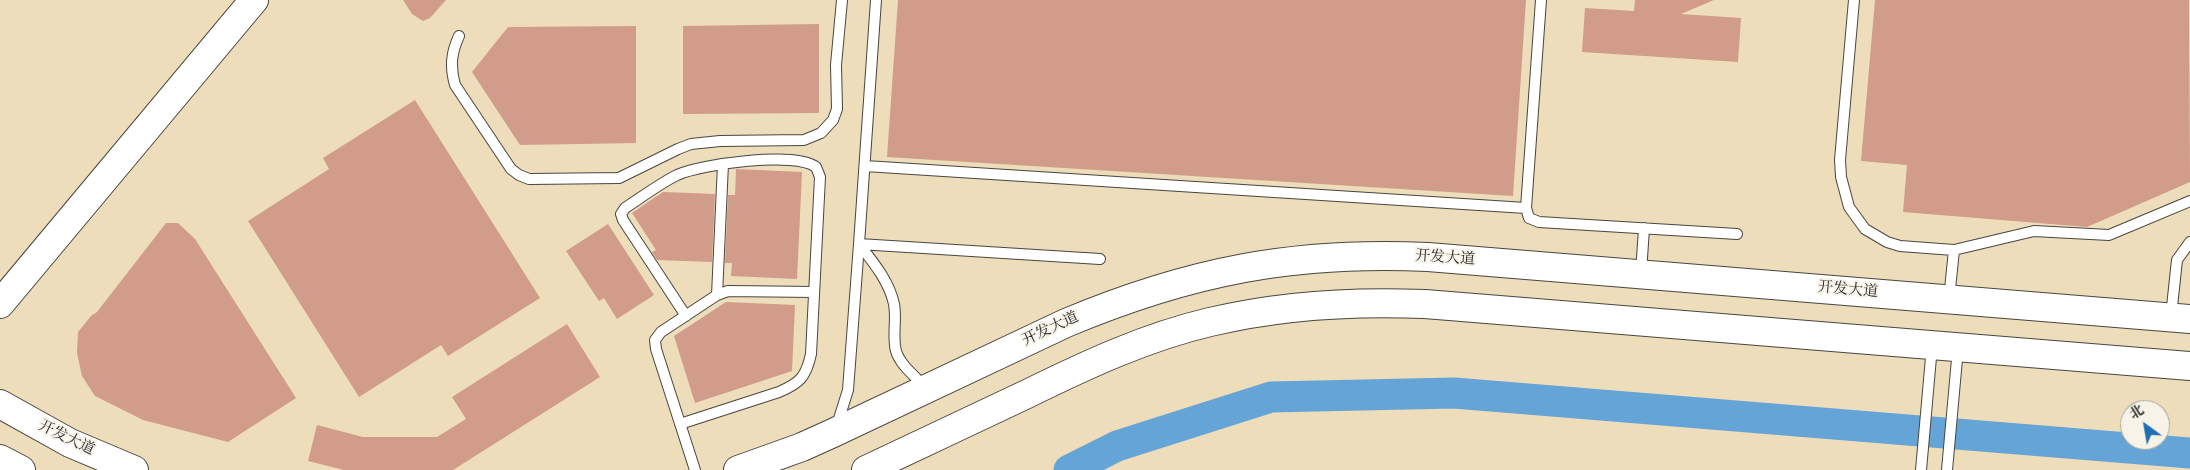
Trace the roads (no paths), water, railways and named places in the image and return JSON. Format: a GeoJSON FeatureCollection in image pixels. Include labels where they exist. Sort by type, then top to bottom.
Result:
{"type":"FeatureCollection","features":[{"type":"Feature","properties":{"kind":"main road"},"geometry":{"type":"LineString","coordinates":[[0,275],[230,0]]}},
{"type":"Feature","properties":{"kind":"main road"},"geometry":{"type":"LineString","coordinates":[[0,304],[254,0]]}},
{"type":"Feature","properties":{"kind":"main road","name":"开发大道"},"geometry":{"type":"LineString","coordinates":[[738,470],[833,434],[1066,323],[1109,305],[1198,277],[1289,260],[1382,255],[2180,318]]}},
{"type":"Feature","properties":{"kind":"main road"},"geometry":{"type":"LineString","coordinates":[[866,470],[1126,349],[1209,322],[1294,307],[1338,303],[1425,304],[2190,366]]}},
{"type":"Feature","properties":{"kind":"main road","name":"开发大道"},"geometry":{"type":"LineString","coordinates":[[0,404],[70,443],[134,470]]}},
{"type":"Feature","properties":{"kind":"main road"},"geometry":{"type":"LineString","coordinates":[[0,458],[21,470]]}},
{"type":"Feature","properties":{"kind":"lane"},"geometry":{"type":"LineString","coordinates":[[459,36],[452,55],[452,70],[455,84],[511,169],[528,179],[608,179],[631,173],[691,144],[720,141],[804,140],[826,130],[838,109],[836,70],[842,0]]}},
{"type":"Feature","properties":{"kind":"lane"},"geometry":{"type":"LineString","coordinates":[[833,434],[840,420],[848,390],[876,0]]}},
{"type":"Feature","properties":{"kind":"lane"},"geometry":{"type":"LineString","coordinates":[[1541,0],[1526,208],[1529,218],[1539,222],[1736,234]]}},
{"type":"Feature","properties":{"kind":"lane"},"geometry":{"type":"LineString","coordinates":[[1854,0],[1840,160],[1841,177],[1849,207],[1865,229],[1887,242],[1900,246],[1954,250],[2034,230],[2110,235],[2190,201]]}},
{"type":"Feature","properties":{"kind":"lane"},"geometry":{"type":"LineString","coordinates":[[680,424],[792,387],[803,378],[809,367],[820,177],[816,167],[807,162],[759,160],[724,164],[679,174],[625,208],[621,214],[623,220],[686,316]]}},
{"type":"Feature","properties":{"kind":"lane"},"geometry":{"type":"LineString","coordinates":[[717,295],[724,164]]}},
{"type":"Feature","properties":{"kind":"lane"},"geometry":{"type":"LineString","coordinates":[[865,166],[1526,208]]}},
{"type":"Feature","properties":{"kind":"lane"},"geometry":{"type":"LineString","coordinates":[[1641,274],[1644,228]]}},
{"type":"Feature","properties":{"kind":"lane"},"geometry":{"type":"LineString","coordinates":[[2180,318],[2177,260],[2190,242]]}},
{"type":"Feature","properties":{"kind":"lane"},"geometry":{"type":"LineString","coordinates":[[859,244],[1100,259]]}},
{"type":"Feature","properties":{"kind":"lane"},"geometry":{"type":"LineString","coordinates":[[859,244],[880,271],[890,290],[896,318],[896,352],[902,362],[927,389]]}},
{"type":"Feature","properties":{"kind":"lane"},"geometry":{"type":"LineString","coordinates":[[1949,299],[1954,250]]}},
{"type":"Feature","properties":{"kind":"lane"},"geometry":{"type":"LineString","coordinates":[[695,470],[656,349],[655,340],[662,332],[717,295],[728,291],[814,292]]}},
{"type":"Feature","properties":{"kind":"lane"},"geometry":{"type":"LineString","coordinates":[[1921,469],[1927,394],[1945,346]]}},
{"type":"Feature","properties":{"kind":"lane"},"geometry":{"type":"LineString","coordinates":[[1945,346],[1954,396],[1947,470]]}},
{"type":"Feature","properties":{"kind":"waterway"},"geometry":{"type":"LineString","coordinates":[[1069,470],[1117,446],[1271,397],[1454,393],[2190,453]]}}]}
